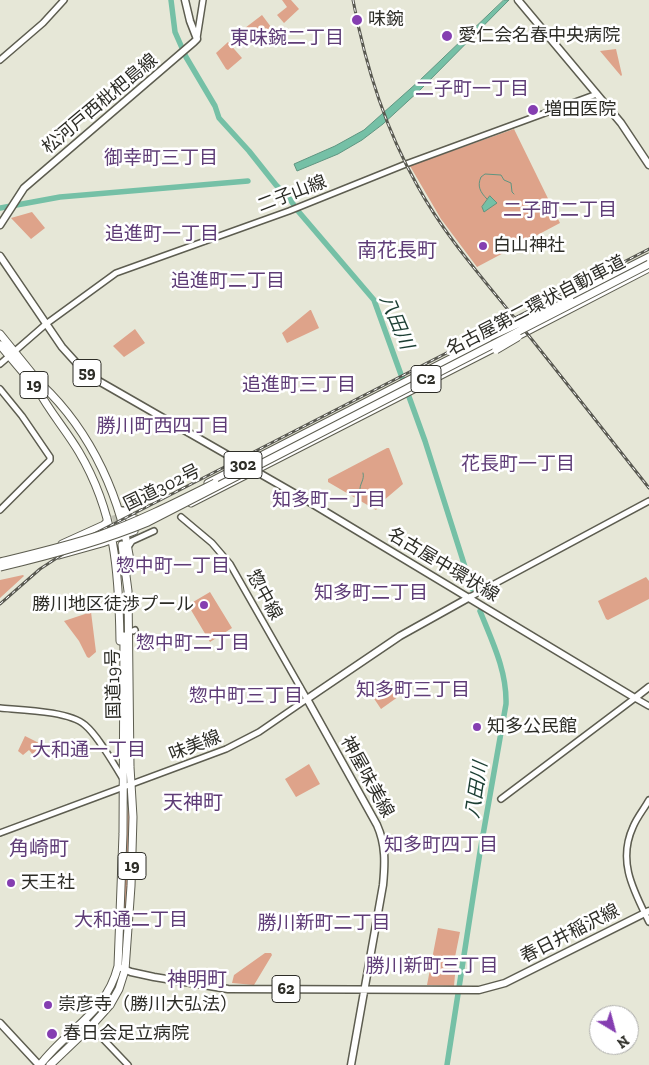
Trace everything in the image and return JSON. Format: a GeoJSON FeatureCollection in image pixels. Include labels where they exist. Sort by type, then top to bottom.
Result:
{"type":"FeatureCollection","features":[{"type":"Feature","properties":{"kind":"highway","name":"名古屋第二環状自動車道"},"geometry":{"type":"LineString","coordinates":[[0,568],[104,540],[148,522],[557,309],[649,258]]}},
{"type":"Feature","properties":{"kind":"highway","name":"国道302号"},"geometry":{"type":"LineString","coordinates":[[0,560],[80,539],[118,537],[136,519],[649,258]]}},
{"type":"Feature","properties":{"kind":"highway","name":"名古屋第二環状自動車道"},"geometry":{"type":"LineString","coordinates":[[0,560],[79,542],[142,519],[557,309],[649,266]]}},
{"type":"Feature","properties":{"kind":"highway"},"geometry":{"type":"LineString","coordinates":[[366,416],[649,266]]}},
{"type":"Feature","properties":{"kind":"highway"},"geometry":{"type":"LineString","coordinates":[[362,403],[489,336],[557,309]]}},
{"type":"Feature","properties":{"kind":"highway"},"geometry":{"type":"LineString","coordinates":[[366,416],[496,350],[557,309]]}},
{"type":"Feature","properties":{"kind":"highway","name":"19"},"geometry":{"type":"LineString","coordinates":[[0,334],[11,353],[76,431],[103,480],[114,514]]}},
{"type":"Feature","properties":{"kind":"highway","name":"19"},"geometry":{"type":"LineString","coordinates":[[0,344],[11,353]]}},
{"type":"Feature","properties":{"kind":"highway"},"geometry":{"type":"LineString","coordinates":[[39,386],[78,422],[108,473],[118,537],[131,579],[134,630],[127,688]]}},
{"type":"Feature","properties":{"kind":"highway","name":"国道302号"},"geometry":{"type":"LineString","coordinates":[[0,568],[61,555],[135,531],[334,430],[366,416]]}},
{"type":"Feature","properties":{"kind":"highway"},"geometry":{"type":"LineString","coordinates":[[114,514],[136,519]]}},
{"type":"Feature","properties":{"kind":"highway"},"geometry":{"type":"LineString","coordinates":[[114,514],[118,537],[119,641],[127,688]]}},
{"type":"Feature","properties":{"kind":"highway"},"geometry":{"type":"LineString","coordinates":[[62,544],[106,524],[114,514]]}},
{"type":"Feature","properties":{"kind":"highway"},"geometry":{"type":"LineString","coordinates":[[102,543],[109,544],[118,537]]}},
{"type":"Feature","properties":{"kind":"highway","name":"国道19号"},"geometry":{"type":"LineString","coordinates":[[40,1065],[51,1052],[88,1023],[113,1000],[125,970],[131,886],[132,785],[123,593],[118,537]]}},
{"type":"Feature","properties":{"kind":"highway","name":"国道19号"},"geometry":{"type":"LineString","coordinates":[[50,1065],[88,1023],[106,995],[118,966],[127,688]]}},
{"type":"Feature","properties":{"kind":"main road"},"geometry":{"type":"LineString","coordinates":[[185,0],[195,41]]}},
{"type":"Feature","properties":{"kind":"main road"},"geometry":{"type":"LineString","coordinates":[[518,0],[621,123],[649,165]]}},
{"type":"Feature","properties":{"kind":"main road","name":"松河戸西枇杷島線"},"geometry":{"type":"LineString","coordinates":[[0,224],[24,188],[195,41]]}},
{"type":"Feature","properties":{"kind":"main road","name":"名古屋中環状線"},"geometry":{"type":"LineString","coordinates":[[0,256],[72,359],[97,380],[470,598],[635,698]]}},
{"type":"Feature","properties":{"kind":"main road"},"geometry":{"type":"LineString","coordinates":[[307,699],[400,636],[470,598]]}},
{"type":"Feature","properties":{"kind":"main road"},"geometry":{"type":"LineString","coordinates":[[635,698],[649,687]]}},
{"type":"Feature","properties":{"kind":"main road","name":"神屋味美線"},"geometry":{"type":"LineString","coordinates":[[307,699],[377,825],[384,848],[385,867],[383,885],[351,1065]]}},
{"type":"Feature","properties":{"kind":"main road","name":"春日井稲沢線"},"geometry":{"type":"LineString","coordinates":[[118,966],[125,970],[154,977],[228,989],[464,991],[486,989],[505,983],[647,912]]}},
{"type":"Feature","properties":{"kind":"main road"},"geometry":{"type":"LineString","coordinates":[[0,1024],[40,1065]]}},
{"type":"Feature","properties":{"kind":"street"},"geometry":{"type":"LineString","coordinates":[[0,60],[42,23],[64,0]]}},
{"type":"Feature","properties":{"kind":"street"},"geometry":{"type":"LineString","coordinates":[[195,41],[203,0]]}},
{"type":"Feature","properties":{"kind":"street","name":"二子山線"},"geometry":{"type":"LineString","coordinates":[[0,364],[46,324],[116,272],[290,210],[406,164],[597,94]]}},
{"type":"Feature","properties":{"kind":"street"},"geometry":{"type":"LineString","coordinates":[[0,389],[22,416],[50,457],[50,460],[0,510]]}},
{"type":"Feature","properties":{"kind":"street"},"geometry":{"type":"LineString","coordinates":[[114,514],[126,510],[156,494]]}},
{"type":"Feature","properties":{"kind":"street"},"geometry":{"type":"LineString","coordinates":[[470,598],[649,501]]}},
{"type":"Feature","properties":{"kind":"street","name":"惣中線"},"geometry":{"type":"LineString","coordinates":[[182,517],[212,543],[230,564],[307,699]]}},
{"type":"Feature","properties":{"kind":"street"},"geometry":{"type":"LineString","coordinates":[[118,537],[132,540],[154,531]]}},
{"type":"Feature","properties":{"kind":"street"},"geometry":{"type":"LineString","coordinates":[[501,799],[635,698],[649,706]]}},
{"type":"Feature","properties":{"kind":"street","name":"味美線"},"geometry":{"type":"LineString","coordinates":[[0,832],[211,756],[246,740],[307,699]]}},
{"type":"Feature","properties":{"kind":"street"},"geometry":{"type":"LineString","coordinates":[[0,708],[64,715],[80,721],[90,731],[124,779],[132,785]]}},
{"type":"Feature","properties":{"kind":"street"},"geometry":{"type":"LineString","coordinates":[[649,800],[633,825],[627,841],[625,856],[631,885],[647,912],[649,922]]}},
{"type":"Feature","properties":{"kind":"street"},"geometry":{"type":"LineString","coordinates":[[88,1023],[128,1065]]}},
{"type":"Feature","properties":{"kind":"shaded area"},"geometry":{"type":"Polygon","coordinates":[[[282,0],[291,0],[299,9],[284,23],[277,15],[287,7],[282,0]]]}},
{"type":"Feature","properties":{"kind":"shaded area"},"geometry":{"type":"Polygon","coordinates":[[[504,0],[509,0],[420,90],[383,124],[362,140],[338,154],[297,171],[294,164],[335,146],[364,130],[419,81],[504,0]]]}},
{"type":"Feature","properties":{"kind":"shaded area"},"geometry":{"type":"Polygon","coordinates":[[[262,15],[274,31],[258,44],[245,28],[262,15]]]}},
{"type":"Feature","properties":{"kind":"shaded area"},"geometry":{"type":"Polygon","coordinates":[[[228,42],[242,58],[228,70],[216,53],[228,42]]]}},
{"type":"Feature","properties":{"kind":"shaded area"},"geometry":{"type":"Polygon","coordinates":[[[616,49],[622,75],[621,76],[600,51],[616,49]]]}},
{"type":"Feature","properties":{"kind":"shaded area"},"geometry":{"type":"Polygon","coordinates":[[[514,129],[560,223],[477,267],[441,219],[410,166],[514,129]]]}},
{"type":"Feature","properties":{"kind":"shaded area"},"geometry":{"type":"Polygon","coordinates":[[[490,196],[497,203],[484,212],[482,207],[490,196]]]}},
{"type":"Feature","properties":{"kind":"shaded area"},"geometry":{"type":"Polygon","coordinates":[[[32,212],[45,228],[31,239],[11,218],[32,212]]]}},
{"type":"Feature","properties":{"kind":"shaded area"},"geometry":{"type":"Polygon","coordinates":[[[310,310],[319,328],[287,343],[282,333],[310,310]]]}},
{"type":"Feature","properties":{"kind":"shaded area"},"geometry":{"type":"Polygon","coordinates":[[[135,329],[145,343],[124,357],[113,346],[135,329]]]}},
{"type":"Feature","properties":{"kind":"shaded area"},"geometry":{"type":"Polygon","coordinates":[[[389,448],[403,484],[383,501],[376,510],[328,482],[328,479],[389,448]]]}},
{"type":"Feature","properties":{"kind":"shaded area"},"geometry":{"type":"Polygon","coordinates":[[[24,576],[0,598],[0,580],[24,576]]]}},
{"type":"Feature","properties":{"kind":"shaded area"},"geometry":{"type":"Polygon","coordinates":[[[646,577],[649,581],[649,599],[608,620],[606,619],[598,601],[646,577]]]}},
{"type":"Feature","properties":{"kind":"shaded area"},"geometry":{"type":"Polygon","coordinates":[[[210,592],[232,628],[210,642],[188,605],[210,592]]]}},
{"type":"Feature","properties":{"kind":"shaded area"},"geometry":{"type":"Polygon","coordinates":[[[91,612],[96,652],[89,658],[64,621],[91,612]]]}},
{"type":"Feature","properties":{"kind":"shaded area"},"geometry":{"type":"Polygon","coordinates":[[[387,679],[402,694],[381,709],[369,691],[387,679]]]}},
{"type":"Feature","properties":{"kind":"shaded area"},"geometry":{"type":"Polygon","coordinates":[[[25,736],[41,744],[34,756],[29,750],[23,755],[18,751],[25,736]]]}},
{"type":"Feature","properties":{"kind":"shaded area"},"geometry":{"type":"Polygon","coordinates":[[[309,764],[320,784],[296,797],[285,779],[309,764]]]}},
{"type":"Feature","properties":{"kind":"shaded area"},"geometry":{"type":"Polygon","coordinates":[[[130,798],[128,894],[122,961],[124,879],[126,879],[128,799],[130,798]]]}},
{"type":"Feature","properties":{"kind":"shaded area"},"geometry":{"type":"Polygon","coordinates":[[[438,928],[460,932],[455,957],[454,986],[427,985],[438,928]]]}},
{"type":"Feature","properties":{"kind":"shaded area"},"geometry":{"type":"Polygon","coordinates":[[[265,953],[271,953],[272,955],[254,985],[232,983],[234,975],[265,953]]]}},
{"type":"Feature","properties":{"kind":"waterway","name":"八田川"},"geometry":{"type":"LineString","coordinates":[[171,0],[175,32],[186,57],[215,106],[219,118],[374,300],[425,441],[472,589]]}},
{"type":"Feature","properties":{"kind":"waterway"},"geometry":{"type":"LineString","coordinates":[[487,199],[479,186],[481,177],[485,174],[501,175],[504,180],[511,183],[514,194]]}},
{"type":"Feature","properties":{"kind":"waterway"},"geometry":{"type":"LineString","coordinates":[[0,208],[60,197],[248,181]]}},
{"type":"Feature","properties":{"kind":"waterway"},"geometry":{"type":"LineString","coordinates":[[360,491],[363,473]]}},
{"type":"Feature","properties":{"kind":"waterway","name":"八田川"},"geometry":{"type":"LineString","coordinates":[[447,1065],[480,852],[506,704],[506,692],[501,668],[480,611]]}},
{"type":"Feature","properties":{"kind":"tunnel"},"geometry":{"type":"LineString","coordinates":[[115,515],[122,545]]}},
{"type":"Feature","properties":{"kind":"railway"},"geometry":{"type":"LineString","coordinates":[[353,0],[370,72],[386,118],[395,141],[427,203],[462,253],[649,488]]}},
{"type":"Feature","properties":{"kind":"railway"},"geometry":{"type":"LineString","coordinates":[[0,604],[40,569],[92,535],[649,249]]}},
{"type":"Feature","properties":{"kind":"place","name":"味鋺"},"geometry":{"type":"Point","coordinates":[357,20]}},
{"type":"Feature","properties":{"kind":"place","name":"愛仁会名春中央病院"},"geometry":{"type":"Point","coordinates":[447,36]}},
{"type":"Feature","properties":{"kind":"place","name":"増田医院"},"geometry":{"type":"Point","coordinates":[533,110]}},
{"type":"Feature","properties":{"kind":"place","name":"白山神社"},"geometry":{"type":"Point","coordinates":[483,246]}},
{"type":"Feature","properties":{"kind":"place","name":"勝川地区徒渉プール"},"geometry":{"type":"Point","coordinates":[204,605]}},
{"type":"Feature","properties":{"kind":"place","name":"知多公民館"},"geometry":{"type":"Point","coordinates":[477,727]}},
{"type":"Feature","properties":{"kind":"place","name":"天王社"},"geometry":{"type":"Point","coordinates":[11,883]}},
{"type":"Feature","properties":{"kind":"place","name":"崇彦寺（勝川大弘法）"},"geometry":{"type":"Point","coordinates":[48,1005]}},
{"type":"Feature","properties":{"kind":"place","name":"春日会足立病院"},"geometry":{"type":"Point","coordinates":[52,1034]}},
{"type":"Feature","properties":{"kind":"district","name":"東味鋺二丁目"},"geometry":{"type":"Point","coordinates":[287,39]}},
{"type":"Feature","properties":{"kind":"district","name":"二子町一丁目"},"geometry":{"type":"Point","coordinates":[472,90]}},
{"type":"Feature","properties":{"kind":"district","name":"御幸町三丁目"},"geometry":{"type":"Point","coordinates":[161,159]}},
{"type":"Feature","properties":{"kind":"district","name":"二子町二丁目"},"geometry":{"type":"Point","coordinates":[560,211]}},
{"type":"Feature","properties":{"kind":"district","name":"追進町一丁目"},"geometry":{"type":"Point","coordinates":[162,235]}},
{"type":"Feature","properties":{"kind":"district","name":"南花長町"},"geometry":{"type":"Point","coordinates":[397,251]}},
{"type":"Feature","properties":{"kind":"district","name":"追進町二丁目"},"geometry":{"type":"Point","coordinates":[228,282]}},
{"type":"Feature","properties":{"kind":"district","name":"追進町三丁目"},"geometry":{"type":"Point","coordinates":[299,386]}},
{"type":"Feature","properties":{"kind":"district","name":"勝川町西四丁目"},"geometry":{"type":"Point","coordinates":[163,427]}},
{"type":"Feature","properties":{"kind":"district","name":"花長町一丁目"},"geometry":{"type":"Point","coordinates":[518,465]}},
{"type":"Feature","properties":{"kind":"district","name":"知多町一丁目"},"geometry":{"type":"Point","coordinates":[329,501]}},
{"type":"Feature","properties":{"kind":"district","name":"惣中町一丁目"},"geometry":{"type":"Point","coordinates":[173,567]}},
{"type":"Feature","properties":{"kind":"district","name":"知多町二丁目"},"geometry":{"type":"Point","coordinates":[371,594]}},
{"type":"Feature","properties":{"kind":"district","name":"惣中町二丁目"},"geometry":{"type":"Point","coordinates":[193,644]}},
{"type":"Feature","properties":{"kind":"district","name":"知多町三丁目"},"geometry":{"type":"Point","coordinates":[413,691]}},
{"type":"Feature","properties":{"kind":"district","name":"惣中町三丁目"},"geometry":{"type":"Point","coordinates":[246,697]}},
{"type":"Feature","properties":{"kind":"district","name":"大和通一丁目"},"geometry":{"type":"Point","coordinates":[89,751]}},
{"type":"Feature","properties":{"kind":"district","name":"天神町"},"geometry":{"type":"Point","coordinates":[193,803]}},
{"type":"Feature","properties":{"kind":"district","name":"知多町四丁目"},"geometry":{"type":"Point","coordinates":[441,846]}},
{"type":"Feature","properties":{"kind":"district","name":"角崎町"},"geometry":{"type":"Point","coordinates":[39,849]}},
{"type":"Feature","properties":{"kind":"district","name":"大和通二丁目"},"geometry":{"type":"Point","coordinates":[131,921]}},
{"type":"Feature","properties":{"kind":"district","name":"勝川新町二丁目"},"geometry":{"type":"Point","coordinates":[324,924]}},
{"type":"Feature","properties":{"kind":"district","name":"勝川新町三丁目"},"geometry":{"type":"Point","coordinates":[432,967]}},
{"type":"Feature","properties":{"kind":"district","name":"神明町"},"geometry":{"type":"Point","coordinates":[197,980]}}]}
